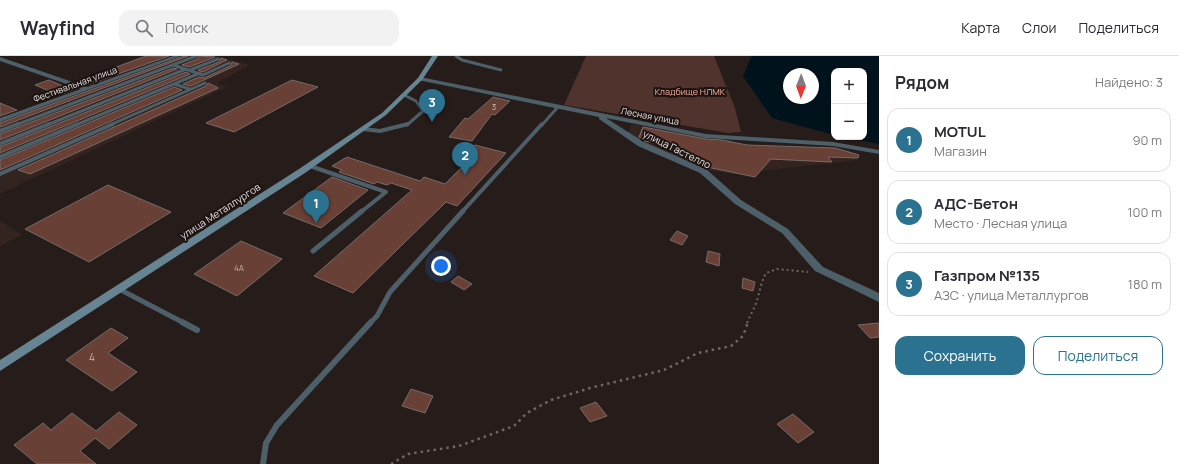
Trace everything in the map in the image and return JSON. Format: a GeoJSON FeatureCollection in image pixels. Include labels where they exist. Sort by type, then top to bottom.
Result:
{"type":"FeatureCollection","features":[{"type":"Feature","properties":{"kind":"main road","name":"улица Металлургов"},"geometry":{"type":"LineString","coordinates":[[0,366],[310,166],[363,129],[384,114],[420,79],[435,56]]}},
{"type":"Feature","properties":{"kind":"street","name":"Фестивальная улица"},"geometry":{"type":"LineString","coordinates":[[0,120],[178,56]]}},
{"type":"Feature","properties":{"kind":"street"},"geometry":{"type":"LineString","coordinates":[[0,59],[87,89]]}},
{"type":"Feature","properties":{"kind":"street","name":"Лесная улица"},"geometry":{"type":"LineString","coordinates":[[420,79],[557,108],[706,136],[833,144],[879,152]]}},
{"type":"Feature","properties":{"kind":"street","name":"улица Гастелло"},"geometry":{"type":"LineString","coordinates":[[599,116],[606,123],[641,144],[704,171],[738,202],[785,231],[819,269],[879,298]]}},
{"type":"Feature","properties":{"kind":"lane"},"geometry":{"type":"LineString","coordinates":[[0,131],[196,56]]}},
{"type":"Feature","properties":{"kind":"lane"},"geometry":{"type":"LineString","coordinates":[[456,56],[462,60],[500,70]]}},
{"type":"Feature","properties":{"kind":"lane"},"geometry":{"type":"LineString","coordinates":[[0,144],[218,59]]}},
{"type":"Feature","properties":{"kind":"lane"},"geometry":{"type":"LineString","coordinates":[[0,157],[174,84],[229,63]]}},
{"type":"Feature","properties":{"kind":"lane"},"geometry":{"type":"LineString","coordinates":[[173,65],[200,74]]}},
{"type":"Feature","properties":{"kind":"lane"},"geometry":{"type":"LineString","coordinates":[[0,174],[205,83]]}},
{"type":"Feature","properties":{"kind":"lane"},"geometry":{"type":"LineString","coordinates":[[174,84],[190,89]]}},
{"type":"Feature","properties":{"kind":"lane"},"geometry":{"type":"LineString","coordinates":[[363,129],[380,131],[407,125],[423,111],[416,101],[404,95]]}},
{"type":"Feature","properties":{"kind":"lane"},"geometry":{"type":"LineString","coordinates":[[263,464],[266,443],[277,425],[376,316],[390,292],[557,108]]}},
{"type":"Feature","properties":{"kind":"lane"},"geometry":{"type":"LineString","coordinates":[[310,166],[386,192],[313,251]]}},
{"type":"Feature","properties":{"kind":"lane"},"geometry":{"type":"LineString","coordinates":[[119,289],[197,330]]}},
{"type":"Feature","properties":{"kind":"path"},"geometry":{"type":"LineString","coordinates":[[391,464],[408,454],[459,446],[514,426],[526,413],[551,400],[590,388],[664,370],[698,354],[731,346],[743,336],[752,310],[757,302],[762,280],[766,273],[777,269],[803,272],[819,269]]}},
{"type":"Feature","properties":{"kind":"shaded area"},"geometry":{"type":"Polygon","coordinates":[[[182,56],[216,56],[250,65],[217,83],[227,87],[0,194],[0,122],[182,56]]]}},
{"type":"Feature","properties":{"kind":"shaded area"},"geometry":{"type":"Polygon","coordinates":[[[631,124],[751,146],[831,147],[849,150],[858,160],[732,174],[698,168],[639,141],[628,134],[631,124]]]}},
{"type":"Feature","properties":{"kind":"shaded area"},"geometry":{"type":"Polygon","coordinates":[[[0,221],[22,235],[0,246],[0,221]]]}},
{"type":"Feature","properties":{"kind":"green space","name":"Кладбище НЛМК"},"geometry":{"type":"Polygon","coordinates":[[[586,56],[714,56],[735,108],[741,132],[728,133],[564,105],[586,56]]]}},
{"type":"Feature","properties":{"kind":"water"},"geometry":{"type":"Polygon","coordinates":[[[752,56],[879,56],[879,144],[858,140],[867,140],[867,68],[831,68],[831,134],[772,118],[743,76],[752,56]]]}},
{"type":"Feature","properties":{"kind":"building"},"geometry":{"type":"Polygon","coordinates":[[[146,56],[169,56],[87,85],[76,82],[146,56]]]}},
{"type":"Feature","properties":{"kind":"building"},"geometry":{"type":"Polygon","coordinates":[[[184,56],[188,56],[0,127],[0,123],[184,56]]]}},
{"type":"Feature","properties":{"kind":"building"},"geometry":{"type":"Polygon","coordinates":[[[199,56],[215,57],[189,67],[182,65],[197,59],[199,56]]]}},
{"type":"Feature","properties":{"kind":"building"},"geometry":{"type":"Polygon","coordinates":[[[221,58],[227,60],[203,72],[198,70],[219,62],[221,58]]]}},
{"type":"Feature","properties":{"kind":"building"},"geometry":{"type":"Polygon","coordinates":[[[232,62],[239,64],[191,86],[183,84],[199,77],[204,78],[230,66],[232,62]]]}},
{"type":"Feature","properties":{"kind":"building"},"geometry":{"type":"Polygon","coordinates":[[[173,68],[177,69],[0,140],[0,134],[173,68]]]}},
{"type":"Feature","properties":{"kind":"building"},"geometry":{"type":"Polygon","coordinates":[[[186,72],[190,74],[0,153],[0,147],[186,72]]]}},
{"type":"Feature","properties":{"kind":"building"},"geometry":{"type":"Polygon","coordinates":[[[49,80],[63,86],[66,85],[76,89],[59,95],[35,85],[49,80]]]}},
{"type":"Feature","properties":{"kind":"building"},"geometry":{"type":"Polygon","coordinates":[[[292,80],[318,87],[234,132],[206,123],[292,80]]]}},
{"type":"Feature","properties":{"kind":"building"},"geometry":{"type":"Polygon","coordinates":[[[208,83],[218,88],[30,174],[18,170],[206,86],[208,83]]]}},
{"type":"Feature","properties":{"kind":"building"},"geometry":{"type":"Polygon","coordinates":[[[174,87],[182,90],[0,170],[0,160],[174,87]]]}},
{"type":"Feature","properties":{"kind":"building"},"geometry":{"type":"Polygon","coordinates":[[[493,97],[510,101],[495,115],[492,114],[472,141],[449,137],[465,118],[468,119],[493,97]]]}},
{"type":"Feature","properties":{"kind":"building"},"geometry":{"type":"Polygon","coordinates":[[[0,103],[17,110],[0,116],[0,103]]]}},
{"type":"Feature","properties":{"kind":"building"},"geometry":{"type":"Polygon","coordinates":[[[643,127],[747,145],[835,148],[859,155],[858,158],[828,157],[832,162],[769,159],[770,160],[755,177],[702,166],[675,154],[676,148],[645,141],[639,137],[643,127]]]}},
{"type":"Feature","properties":{"kind":"building"},"geometry":{"type":"Polygon","coordinates":[[[475,145],[506,153],[457,206],[446,202],[353,293],[314,276],[412,190],[391,183],[387,185],[377,182],[374,184],[339,172],[342,170],[332,166],[347,157],[420,181],[424,177],[445,184],[474,155],[466,153],[475,145]]]}},
{"type":"Feature","properties":{"kind":"building"},"geometry":{"type":"Polygon","coordinates":[[[332,177],[368,190],[321,228],[283,213],[332,177]]]}},
{"type":"Feature","properties":{"kind":"building"},"geometry":{"type":"Polygon","coordinates":[[[108,185],[171,212],[89,262],[25,229],[108,185]]]}},
{"type":"Feature","properties":{"kind":"building"},"geometry":{"type":"Polygon","coordinates":[[[677,231],[688,236],[682,245],[670,240],[677,231]]]}},
{"type":"Feature","properties":{"kind":"building"},"geometry":{"type":"Polygon","coordinates":[[[241,241],[282,259],[237,296],[194,274],[241,241]]]}},
{"type":"Feature","properties":{"kind":"building"},"geometry":{"type":"Polygon","coordinates":[[[708,251],[720,254],[719,266],[706,262],[708,251]]]}},
{"type":"Feature","properties":{"kind":"building"},"geometry":{"type":"Polygon","coordinates":[[[458,276],[472,284],[464,290],[451,282],[458,276]]]}},
{"type":"Feature","properties":{"kind":"building"},"geometry":{"type":"Polygon","coordinates":[[[743,278],[755,282],[753,291],[742,288],[743,278]]]}},
{"type":"Feature","properties":{"kind":"building"},"geometry":{"type":"Polygon","coordinates":[[[879,323],[879,337],[870,338],[858,325],[879,323]]]}},
{"type":"Feature","properties":{"kind":"building"},"geometry":{"type":"Polygon","coordinates":[[[111,328],[128,338],[108,353],[137,372],[112,391],[66,360],[111,328]]]}},
{"type":"Feature","properties":{"kind":"building"},"geometry":{"type":"Polygon","coordinates":[[[411,389],[433,396],[425,413],[402,406],[411,389]]]}},
{"type":"Feature","properties":{"kind":"building"},"geometry":{"type":"Polygon","coordinates":[[[596,402],[607,416],[590,422],[580,408],[596,402]]]}},
{"type":"Feature","properties":{"kind":"building"},"geometry":{"type":"Polygon","coordinates":[[[119,412],[137,425],[109,449],[95,438],[80,451],[96,464],[37,464],[14,445],[43,423],[51,430],[72,413],[96,431],[119,412]]]}},
{"type":"Feature","properties":{"kind":"building"},"geometry":{"type":"Polygon","coordinates":[[[793,414],[814,432],[798,443],[777,424],[793,414]]]}},
{"type":"Feature","properties":{"kind":"place","name":"Газпром №135"},"geometry":{"type":"Point","coordinates":[432,122]}},
{"type":"Feature","properties":{"kind":"place","name":"АДС-Бетон"},"geometry":{"type":"Point","coordinates":[465,175]}},
{"type":"Feature","properties":{"kind":"place","name":"MOTUL"},"geometry":{"type":"Point","coordinates":[316,223]}}]}
